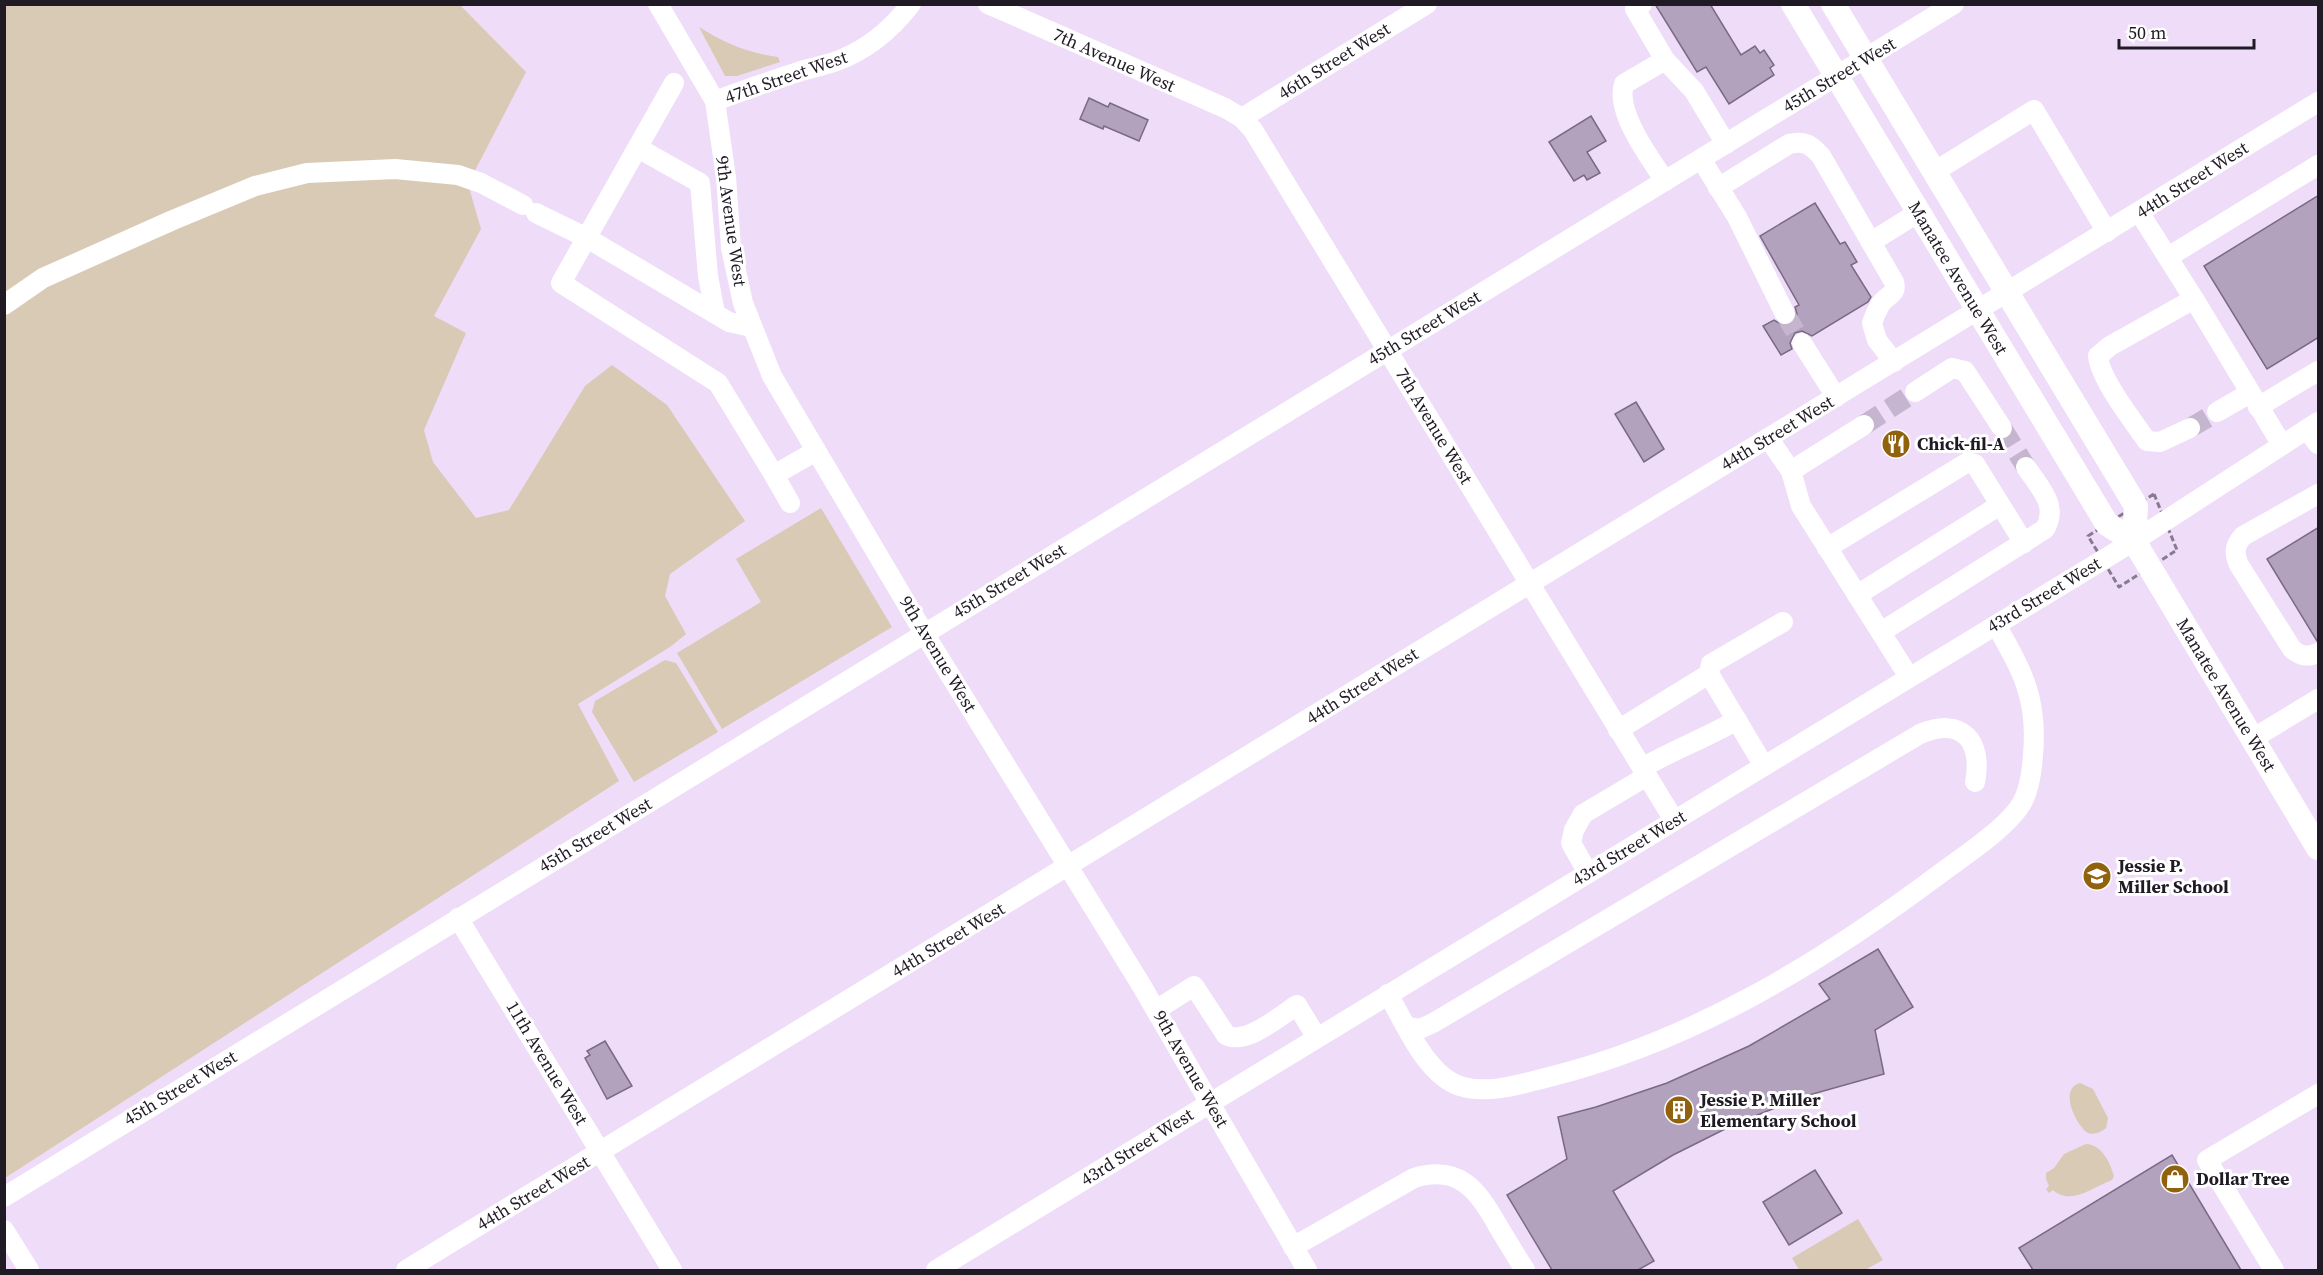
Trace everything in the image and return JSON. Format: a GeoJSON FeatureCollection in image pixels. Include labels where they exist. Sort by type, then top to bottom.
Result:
{"type":"FeatureCollection","features":[{"type":"Feature","properties":{"kind":"main road","name":"Manatee Avenue West"},"geometry":{"type":"LineString","coordinates":[[1793,4],[2107,524],[2134,541],[2319,848]]}},
{"type":"Feature","properties":{"kind":"main road","name":"Manatee Avenue West"},"geometry":{"type":"LineString","coordinates":[[1833,4],[2136,506],[2134,541]]}},
{"type":"Feature","properties":{"kind":"street","name":"9th Avenue West"},"geometry":{"type":"LineString","coordinates":[[658,4],[715,101],[726,177],[731,248],[743,303],[772,376],[924,633],[1156,1010],[1307,1270]]}},
{"type":"Feature","properties":{"kind":"street","name":"47th Street West"},"geometry":{"type":"LineString","coordinates":[[715,101],[834,62],[857,52],[879,39],[898,22],[912,4]]}},
{"type":"Feature","properties":{"kind":"street","name":"7th Avenue West"},"geometry":{"type":"LineString","coordinates":[[988,4],[1225,108],[1242,118],[1253,130],[1674,820]]}},
{"type":"Feature","properties":{"kind":"street","name":"46th Street West"},"geometry":{"type":"LineString","coordinates":[[1242,118],[1427,4]]}},
{"type":"Feature","properties":{"kind":"street"},"geometry":{"type":"LineString","coordinates":[[1642,4],[1635,9],[1665,60],[1694,91],[1726,144]]}},
{"type":"Feature","properties":{"kind":"street","name":"45th Street West"},"geometry":{"type":"LineString","coordinates":[[4,1197],[1953,5]]}},
{"type":"Feature","properties":{"kind":"street"},"geometry":{"type":"LineString","coordinates":[[1665,60],[1624,84],[1622,91],[1624,107],[1636,133],[1665,181]]}},
{"type":"Feature","properties":{"kind":"street"},"geometry":{"type":"LineString","coordinates":[[674,83],[561,283],[718,383],[790,502]]}},
{"type":"Feature","properties":{"kind":"street","name":"44th Street West"},"geometry":{"type":"LineString","coordinates":[[406,1270],[2319,102]]}},
{"type":"Feature","properties":{"kind":"street"},"geometry":{"type":"LineString","coordinates":[[1934,172],[2034,110],[2107,232]]}},
{"type":"Feature","properties":{"kind":"street"},"geometry":{"type":"LineString","coordinates":[[1718,188],[1789,144],[1800,141],[1811,145],[1821,156],[1894,282],[1896,288],[1894,292],[1881,303],[1872,323],[1877,340],[1894,362]]}},
{"type":"Feature","properties":{"kind":"street"},"geometry":{"type":"LineString","coordinates":[[638,148],[700,183],[707,266],[715,313]]}},
{"type":"Feature","properties":{"kind":"street"},"geometry":{"type":"LineString","coordinates":[[1701,159],[1737,217],[1785,314]]}},
{"type":"Feature","properties":{"kind":"street"},"geometry":{"type":"LineString","coordinates":[[2168,257],[2319,165]]}},
{"type":"Feature","properties":{"kind":"street"},"geometry":{"type":"LineString","coordinates":[[4,305],[43,278],[255,186],[306,173],[395,169],[458,175],[481,183],[587,238],[729,322],[751,327]]}},
{"type":"Feature","properties":{"kind":"street"},"geometry":{"type":"LineString","coordinates":[[1871,242],[1918,212]]}},
{"type":"Feature","properties":{"kind":"street"},"geometry":{"type":"LineString","coordinates":[[2139,212],[2282,446]]}},
{"type":"Feature","properties":{"kind":"street"},"geometry":{"type":"LineString","coordinates":[[2190,428],[2160,442],[2147,441],[2118,399],[2099,363],[2098,356],[2110,346],[2194,299]]}},
{"type":"Feature","properties":{"kind":"street"},"geometry":{"type":"LineString","coordinates":[[1802,343],[1836,397]]}},
{"type":"Feature","properties":{"kind":"street"},"geometry":{"type":"LineString","coordinates":[[1916,392],[1952,368],[1965,371],[2002,428]]}},
{"type":"Feature","properties":{"kind":"street"},"geometry":{"type":"LineString","coordinates":[[2217,412],[2254,400],[2319,371]]}},
{"type":"Feature","properties":{"kind":"street"},"geometry":{"type":"LineString","coordinates":[[1791,471],[1864,425]]}},
{"type":"Feature","properties":{"kind":"street","name":"43rd Street West"},"geometry":{"type":"LineString","coordinates":[[936,1270],[2134,541],[2282,446],[2315,432]]}},
{"type":"Feature","properties":{"kind":"street"},"geometry":{"type":"LineString","coordinates":[[1768,438],[1791,471],[1801,506],[1909,677]]}},
{"type":"Feature","properties":{"kind":"street"},"geometry":{"type":"LineString","coordinates":[[774,475],[816,451]]}},
{"type":"Feature","properties":{"kind":"street"},"geometry":{"type":"LineString","coordinates":[[1827,548],[1968,462],[1975,464],[2024,543]]}},
{"type":"Feature","properties":{"kind":"street"},"geometry":{"type":"LineString","coordinates":[[1881,632],[2045,529],[2050,520],[2050,506],[2026,467]]}},
{"type":"Feature","properties":{"kind":"street"},"geometry":{"type":"LineString","coordinates":[[2319,494],[2243,536],[2234,553],[2239,565],[2292,649],[2300,655],[2319,653]]}},
{"type":"Feature","properties":{"kind":"street"},"geometry":{"type":"LineString","coordinates":[[1857,595],[2000,506]]}},
{"type":"Feature","properties":{"kind":"street"},"geometry":{"type":"LineString","coordinates":[[1618,730],[1708,674],[1711,664],[1783,622]]}},
{"type":"Feature","properties":{"kind":"street"},"geometry":{"type":"LineString","coordinates":[[1388,994],[1430,1063],[1447,1080],[1456,1085],[1484,1090],[1526,1083],[1621,1057],[1702,1023],[1762,991],[1886,913],[1989,836],[2016,811],[2031,779],[2034,742],[2031,702],[2019,666],[1996,625]]}},
{"type":"Feature","properties":{"kind":"street"},"geometry":{"type":"LineString","coordinates":[[1708,674],[1764,766]]}},
{"type":"Feature","properties":{"kind":"street"},"geometry":{"type":"LineString","coordinates":[[2252,739],[2319,699]]}},
{"type":"Feature","properties":{"kind":"street"},"geometry":{"type":"LineString","coordinates":[[1588,873],[1572,843],[1574,830],[1583,814],[1645,772],[1667,753],[1704,739],[1737,720]]}},
{"type":"Feature","properties":{"kind":"street"},"geometry":{"type":"LineString","coordinates":[[1407,1028],[1420,1029],[1433,1023],[1920,734],[1947,727],[1955,728],[1965,734],[1976,753],[1975,782]]}},
{"type":"Feature","properties":{"kind":"street","name":"11th Avenue West"},"geometry":{"type":"LineString","coordinates":[[459,918],[672,1270]]}},
{"type":"Feature","properties":{"kind":"street"},"geometry":{"type":"LineString","coordinates":[[1156,1010],[1194,986],[1226,1035],[1232,1039],[1245,1038],[1297,1005],[1317,1038]]}},
{"type":"Feature","properties":{"kind":"street"},"geometry":{"type":"LineString","coordinates":[[2274,1270],[2207,1160],[2319,1094]]}},
{"type":"Feature","properties":{"kind":"street"},"geometry":{"type":"LineString","coordinates":[[1293,1247],[1414,1178],[1432,1174],[1444,1175],[1462,1180],[1478,1194],[1525,1270]]}},
{"type":"Feature","properties":{"kind":"street"},"geometry":{"type":"LineString","coordinates":[[4,1230],[29,1270]]}},
{"type":"Feature","properties":{"kind":"shaded area"},"geometry":{"type":"Polygon","coordinates":[[[5,5],[460,5],[526,72],[468,184],[481,229],[434,316],[466,333],[424,430],[433,462],[476,518],[509,510],[585,386],[612,365],[667,405],[745,521],[670,574],[665,596],[686,634],[670,647],[578,704],[619,781],[5,1178],[5,5]]]}},
{"type":"Feature","properties":{"kind":"shaded area"},"geometry":{"type":"Polygon","coordinates":[[[699,27],[737,46],[778,57],[780,62],[737,76],[725,76],[699,27]]]}},
{"type":"Feature","properties":{"kind":"shaded area"},"geometry":{"type":"Polygon","coordinates":[[[821,508],[892,627],[722,729],[677,653],[761,602],[736,559],[821,508]]]}},
{"type":"Feature","properties":{"kind":"shaded area"},"geometry":{"type":"Polygon","coordinates":[[[665,660],[676,663],[718,732],[634,782],[592,712],[595,701],[665,660]]]}},
{"type":"Feature","properties":{"kind":"shaded area"},"geometry":{"type":"Polygon","coordinates":[[[2080,1083],[2093,1089],[2108,1118],[2106,1128],[2098,1133],[2091,1134],[2084,1130],[2072,1110],[2070,1093],[2073,1087],[2080,1083]]]}},
{"type":"Feature","properties":{"kind":"shaded area"},"geometry":{"type":"Polygon","coordinates":[[[2086,1144],[2097,1147],[2105,1155],[2114,1176],[2112,1180],[2075,1196],[2067,1196],[2053,1190],[2049,1193],[2046,1189],[2049,1186],[2046,1173],[2054,1168],[2064,1154],[2086,1144]]]}},
{"type":"Feature","properties":{"kind":"shaded area"},"geometry":{"type":"Polygon","coordinates":[[[1858,1219],[1883,1260],[1865,1270],[1799,1270],[1792,1258],[1858,1219]]]}},
{"type":"Feature","properties":{"kind":"building"},"geometry":{"type":"Polygon","coordinates":[[[1655,4],[1710,4],[1741,55],[1755,46],[1760,53],[1764,50],[1774,65],[1770,68],[1774,75],[1729,104],[1706,67],[1697,72],[1655,4]]]}},
{"type":"Feature","properties":{"kind":"building"},"geometry":{"type":"Polygon","coordinates":[[[1089,98],[1108,107],[1110,103],[1148,120],[1139,141],[1104,126],[1103,129],[1080,119],[1089,98]]]}},
{"type":"Feature","properties":{"kind":"building"},"geometry":{"type":"Polygon","coordinates":[[[1591,116],[1606,141],[1587,152],[1600,173],[1587,180],[1584,175],[1574,181],[1549,142],[1591,116]]]}},
{"type":"Feature","properties":{"kind":"building"},"geometry":{"type":"Polygon","coordinates":[[[2319,195],[2319,337],[2267,369],[2204,266],[2319,195]]]}},
{"type":"Feature","properties":{"kind":"building"},"geometry":{"type":"Polygon","coordinates":[[[1815,203],[1840,244],[1845,242],[1857,262],[1851,265],[1871,297],[1868,302],[1812,336],[1802,331],[1795,333],[1790,343],[1792,349],[1781,355],[1763,326],[1774,320],[1784,326],[1791,324],[1797,314],[1795,307],[1799,305],[1760,236],[1815,203]]]}},
{"type":"Feature","properties":{"kind":"building"},"geometry":{"type":"Polygon","coordinates":[[[1636,402],[1664,449],[1644,462],[1615,414],[1636,402]]]}},
{"type":"Feature","properties":{"kind":"building"},"geometry":{"type":"Polygon","coordinates":[[[2319,527],[2319,641],[2317,641],[2267,559],[2319,527]]]}},
{"type":"Feature","properties":{"kind":"building","name":"Jessie P. Miller Elementary School"},"geometry":{"type":"Polygon","coordinates":[[[1878,949],[1913,1007],[1875,1030],[1884,1074],[1802,1097],[1733,1125],[1673,1155],[1613,1191],[1654,1261],[1638,1270],[1552,1270],[1507,1195],[1567,1159],[1558,1117],[1667,1083],[1749,1046],[1830,999],[1819,984],[1878,949]]]}},
{"type":"Feature","properties":{"kind":"building"},"geometry":{"type":"Polygon","coordinates":[[[605,1041],[632,1086],[607,1099],[585,1058],[590,1055],[587,1051],[605,1041]]]}},
{"type":"Feature","properties":{"kind":"building"},"geometry":{"type":"Polygon","coordinates":[[[2172,1155],[2241,1270],[2033,1270],[2019,1248],[2172,1155]]]}},
{"type":"Feature","properties":{"kind":"building"},"geometry":{"type":"Polygon","coordinates":[[[1815,1170],[1842,1213],[1789,1245],[1763,1202],[1815,1170]]]}},
{"type":"Feature","properties":{"kind":"tunnel"},"geometry":{"type":"LineString","coordinates":[[1785,314],[1802,343]]}},
{"type":"Feature","properties":{"kind":"tunnel"},"geometry":{"type":"LineString","coordinates":[[1864,425],[1915,392]]}},
{"type":"Feature","properties":{"kind":"tunnel"},"geometry":{"type":"LineString","coordinates":[[2190,428],[2217,412]]}},
{"type":"Feature","properties":{"kind":"tunnel"},"geometry":{"type":"LineString","coordinates":[[2002,428],[2026,467]]}},
{"type":"Feature","properties":{"kind":"place","name":"Chick-fil-A"},"geometry":{"type":"Point","coordinates":[1896,444]}},
{"type":"Feature","properties":{"kind":"place","name":"Jessie P. Miller School"},"geometry":{"type":"Point","coordinates":[2097,876]}},
{"type":"Feature","properties":{"kind":"place","name":"Jessie P. Miller Elementary School"},"geometry":{"type":"Point","coordinates":[1679,1110]}},
{"type":"Feature","properties":{"kind":"place","name":"Dollar Tree"},"geometry":{"type":"Point","coordinates":[2175,1179]}}]}
